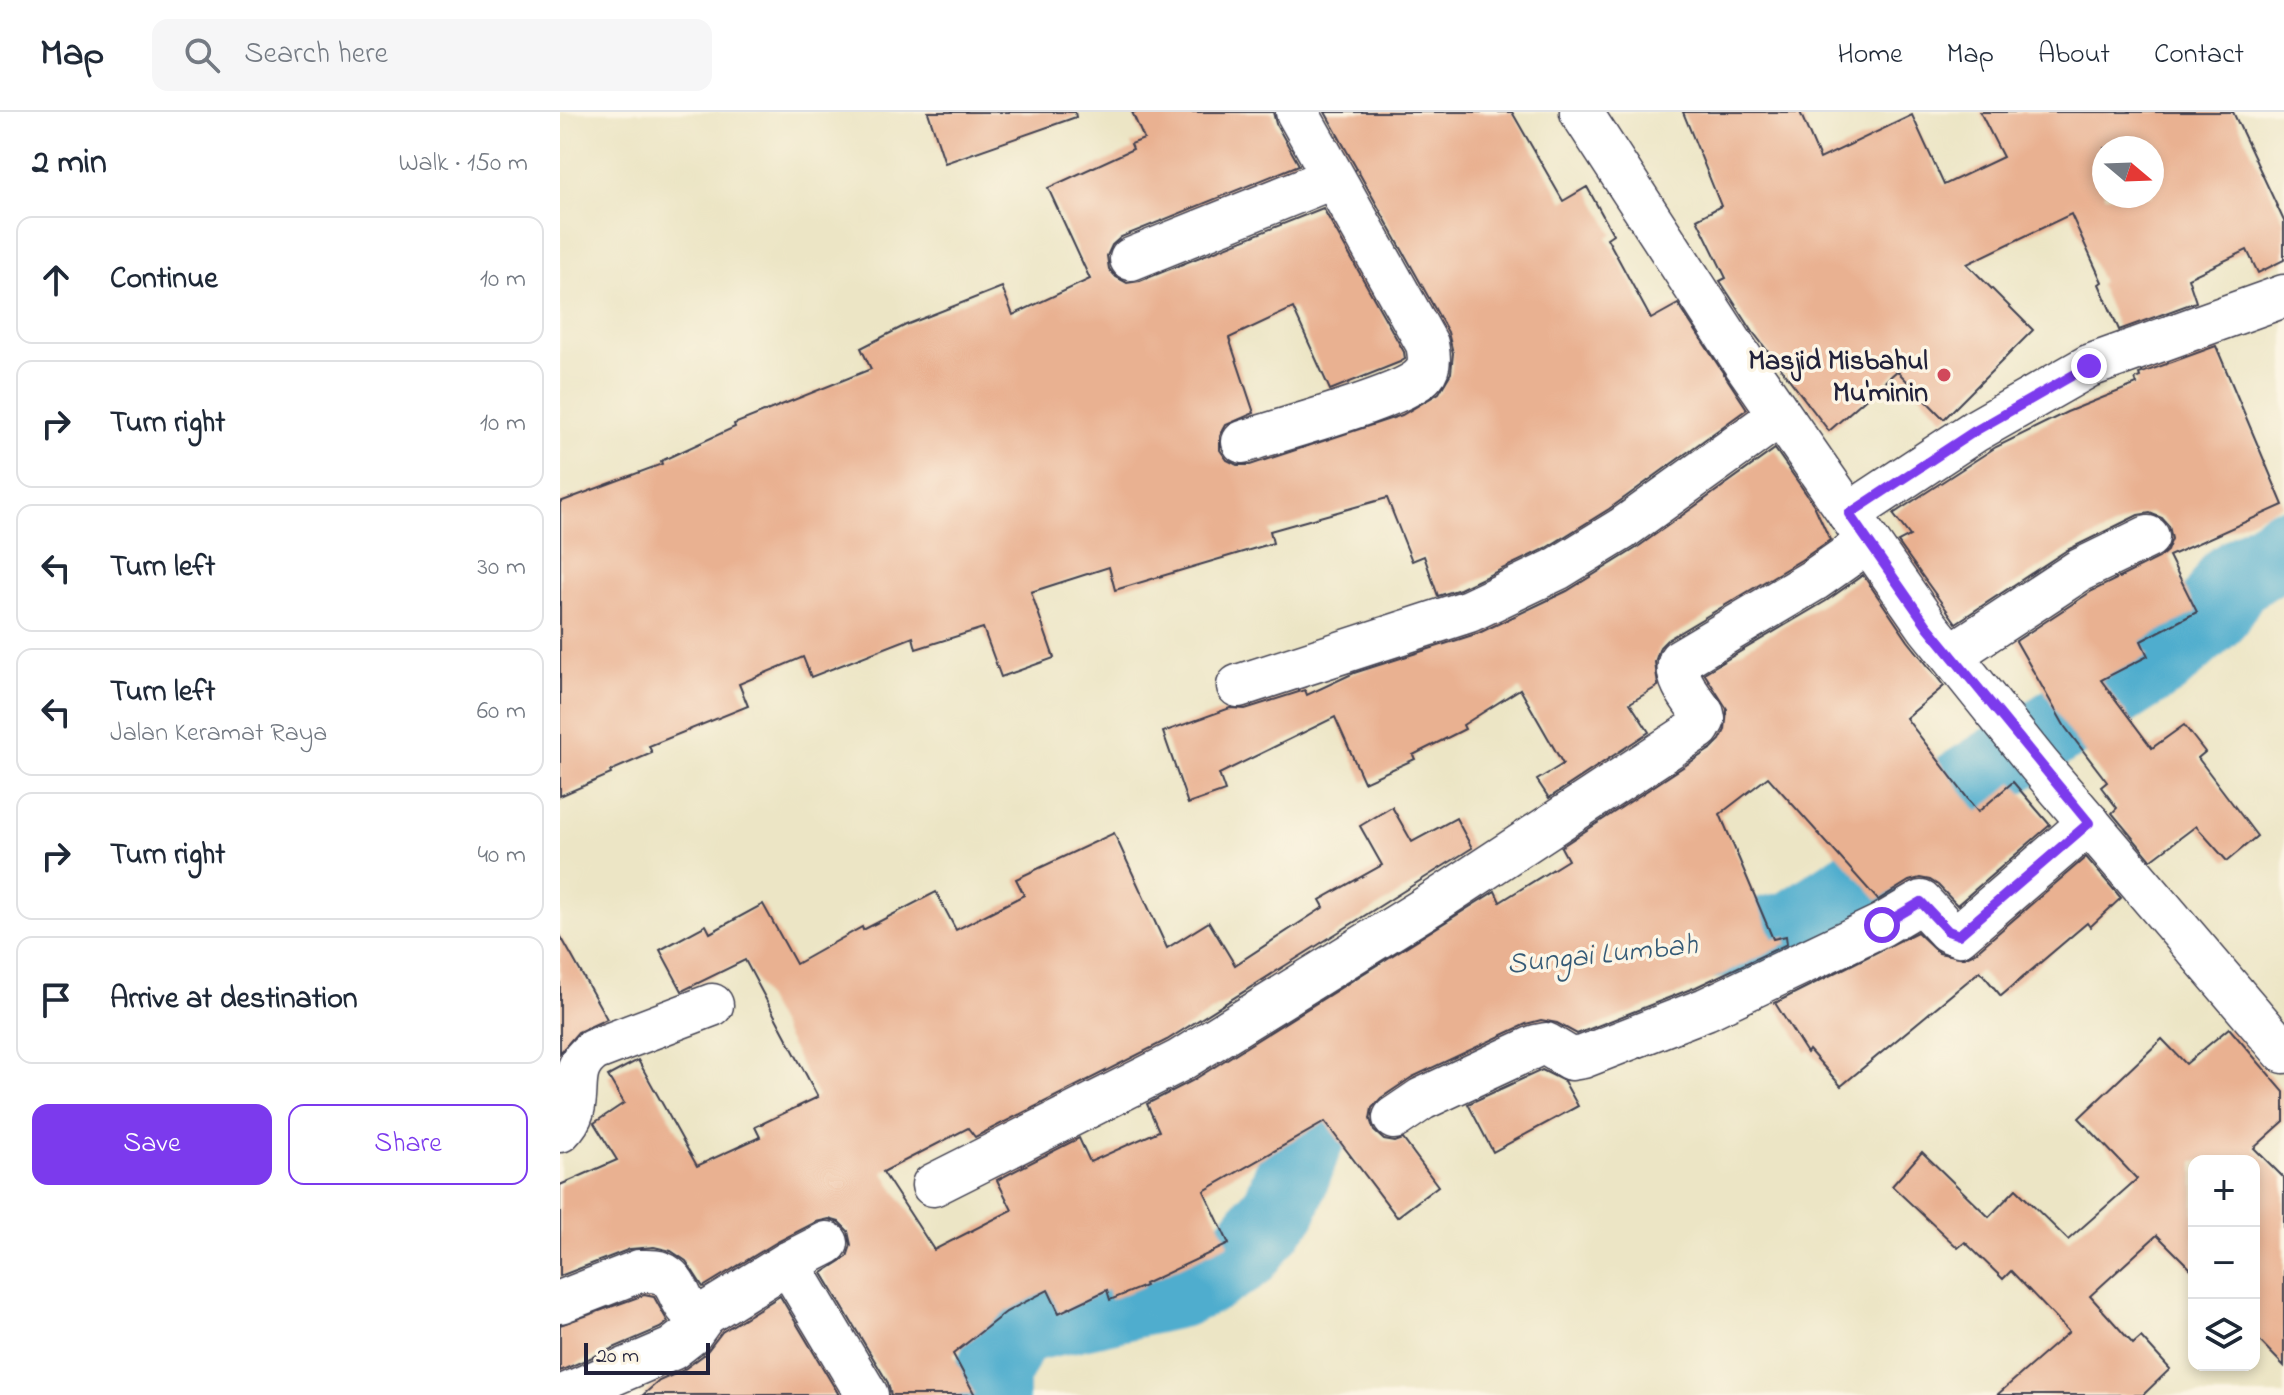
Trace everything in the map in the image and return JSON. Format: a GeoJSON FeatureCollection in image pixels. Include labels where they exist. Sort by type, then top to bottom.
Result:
{"type":"FeatureCollection","features":[{"type":"Feature","properties":{"kind":"street"},"geometry":{"type":"LineString","coordinates":[[1243,442],[1394,393],[1425,374],[1429,363],[1427,344],[1297,112]]}},
{"type":"Feature","properties":{"kind":"street"},"geometry":{"type":"LineString","coordinates":[[1581,112],[1780,415],[1928,627],[2039,765],[2284,1052]]}},
{"type":"Feature","properties":{"kind":"street"},"geometry":{"type":"LineString","coordinates":[[1131,259],[1332,178]]}},
{"type":"Feature","properties":{"kind":"street"},"geometry":{"type":"LineString","coordinates":[[933,1185],[1179,1061],[1430,905],[1699,728],[1703,714],[1679,676],[1677,665],[1680,660],[1814,580],[1859,528],[1975,431],[2089,366],[2284,296]]}},
{"type":"Feature","properties":{"kind":"street"},"geometry":{"type":"LineString","coordinates":[[1238,686],[1469,611],[1557,569],[1622,529],[1780,415]]}},
{"type":"Feature","properties":{"kind":"street"},"geometry":{"type":"LineString","coordinates":[[1951,655],[2080,570],[2148,537]]}},
{"type":"Feature","properties":{"kind":"street"},"geometry":{"type":"LineString","coordinates":[[1394,1118],[1422,1099],[1536,1046],[1546,1044],[1571,1059],[1583,1057],[1706,1009],[1882,925],[1921,902],[1948,931],[1959,935],[2089,823]]}},
{"type":"Feature","properties":{"kind":"street"},"geometry":{"type":"LineString","coordinates":[[560,1131],[573,1113],[574,1071],[581,1059],[594,1050],[712,1005]]}},
{"type":"Feature","properties":{"kind":"street"},"geometry":{"type":"LineString","coordinates":[[565,1395],[672,1349],[690,1335],[705,1314],[827,1243]]}},
{"type":"Feature","properties":{"kind":"street"},"geometry":{"type":"LineString","coordinates":[[788,1263],[867,1395]]}},
{"type":"Feature","properties":{"kind":"street"},"geometry":{"type":"LineString","coordinates":[[560,1302],[639,1271],[653,1271],[665,1274],[675,1285],[684,1306],[696,1314],[705,1314]]}},
{"type":"Feature","properties":{"kind":"building"},"geometry":{"type":"Polygon","coordinates":[[[928,112],[1075,112],[1076,117],[945,163],[928,112]]]}},
{"type":"Feature","properties":{"kind":"building"},"geometry":{"type":"Polygon","coordinates":[[[1132,112],[1273,112],[1276,124],[1299,165],[1121,237],[1112,245],[1107,256],[1109,269],[1116,277],[1127,283],[1140,281],[1323,208],[1404,352],[1405,359],[1400,362],[1330,390],[1293,308],[1229,338],[1254,413],[1226,425],[1220,436],[1220,450],[1227,460],[1237,465],[1250,465],[1402,415],[1439,393],[1451,373],[1453,353],[1448,332],[1325,112],[1512,112],[1563,201],[1587,187],[1613,234],[1607,238],[1651,319],[1678,304],[1747,409],[1609,509],[1546,548],[1460,589],[1438,596],[1424,556],[1412,561],[1387,498],[1270,531],[1273,543],[1115,590],[1109,567],[1031,592],[1054,658],[1001,677],[983,628],[916,649],[913,637],[811,677],[803,657],[739,684],[748,706],[649,746],[652,753],[560,796],[560,502],[662,464],[661,461],[735,427],[734,424],[871,369],[861,348],[906,325],[1002,287],[1013,315],[1090,279],[1048,188],[1133,149],[1131,144],[1144,139],[1132,112]]]}},
{"type":"Feature","properties":{"kind":"building"},"geometry":{"type":"Polygon","coordinates":[[[1683,112],[1800,112],[1820,159],[1912,115],[1944,185],[2003,157],[1980,112],[2233,112],[2284,221],[2284,260],[2258,273],[2247,250],[2188,278],[2196,302],[2119,330],[2099,284],[2102,282],[2071,214],[1967,264],[2033,330],[1944,419],[1897,371],[1829,431],[1753,332],[1720,281],[1726,278],[1697,219],[1721,206],[1683,112]]]}},
{"type":"Feature","properties":{"kind":"building"},"geometry":{"type":"Polygon","coordinates":[[[2216,346],[2283,505],[2169,556],[2197,612],[2141,641],[2148,656],[2101,680],[2152,748],[2184,725],[2205,752],[2198,758],[2257,836],[2227,861],[2196,826],[2151,860],[2112,813],[2117,808],[2101,787],[2107,782],[2065,727],[2016,641],[2092,591],[2159,558],[2167,551],[2172,539],[2169,526],[2162,518],[2150,513],[2138,515],[2067,550],[1956,623],[1898,542],[1910,536],[1893,514],[1996,447],[2067,412],[2137,384],[2135,379],[2140,377],[2139,374],[2216,346]]]}},
{"type":"Feature","properties":{"kind":"building"},"geometry":{"type":"Polygon","coordinates":[[[1775,449],[1814,505],[1830,540],[1667,640],[1660,647],[1655,662],[1658,686],[1630,703],[1649,732],[1549,798],[1537,780],[1563,764],[1520,689],[1463,725],[1465,729],[1413,755],[1415,759],[1364,782],[1335,717],[1219,774],[1225,791],[1188,804],[1163,732],[1230,708],[1245,709],[1305,690],[1307,695],[1354,673],[1479,633],[1567,591],[1635,549],[1775,449]]]}},
{"type":"Feature","properties":{"kind":"building"},"geometry":{"type":"Polygon","coordinates":[[[1863,575],[1908,641],[1944,686],[1906,718],[1978,812],[2013,782],[2050,825],[1957,905],[1938,885],[1920,878],[1909,881],[1878,900],[1768,777],[1720,814],[1773,939],[1786,936],[1787,944],[1696,987],[1577,1034],[1557,1023],[1541,1020],[1526,1024],[1412,1077],[1381,1098],[1372,1108],[1370,1119],[1374,1131],[1384,1140],[1395,1142],[1403,1139],[1438,1186],[1397,1217],[1325,1122],[1204,1191],[1229,1244],[1110,1300],[1107,1290],[1059,1313],[1048,1290],[1006,1312],[953,1354],[975,1395],[891,1395],[888,1383],[822,1273],[847,1257],[851,1245],[848,1231],[839,1222],[829,1219],[816,1222],[777,1242],[703,1287],[686,1261],[671,1251],[654,1247],[630,1249],[560,1276],[560,1185],[617,1160],[594,1123],[624,1103],[608,1076],[638,1060],[697,1166],[760,1137],[755,1127],[818,1097],[745,960],[682,991],[660,950],[706,925],[710,933],[763,904],[796,964],[862,927],[863,930],[936,892],[956,930],[1024,895],[1016,879],[1114,833],[1167,948],[1209,922],[1235,965],[1324,907],[1320,900],[1382,865],[1360,826],[1392,807],[1412,842],[1456,818],[1472,848],[1167,1040],[975,1137],[968,1128],[883,1172],[934,1250],[1012,1210],[997,1180],[1079,1138],[1090,1162],[1159,1131],[1147,1104],[1192,1081],[1495,891],[1500,902],[1568,860],[1561,847],[1720,740],[1725,730],[1727,709],[1704,673],[1826,601],[1863,575]]]}},
{"type":"Feature","properties":{"kind":"building"},"geometry":{"type":"Polygon","coordinates":[[[2086,857],[2121,898],[2090,927],[2087,923],[2001,996],[1980,971],[1841,1086],[1809,1050],[1807,1053],[1775,1003],[1917,932],[1939,953],[1964,958],[1975,953],[2086,857]]]}},
{"type":"Feature","properties":{"kind":"building"},"geometry":{"type":"Polygon","coordinates":[[[560,935],[607,1019],[578,1032],[560,1053],[560,935]]]}},
{"type":"Feature","properties":{"kind":"building"},"geometry":{"type":"Polygon","coordinates":[[[2229,1028],[2284,1092],[2284,1121],[2254,1148],[2284,1178],[2284,1366],[2260,1341],[2260,1155],[2188,1155],[2188,1266],[2157,1235],[2090,1296],[2133,1344],[2141,1337],[2170,1369],[2143,1395],[1997,1395],[2069,1332],[2011,1271],[2003,1279],[1965,1242],[1958,1248],[1892,1186],[1922,1152],[1989,1217],[2016,1189],[2068,1240],[2137,1179],[2079,1118],[2162,1039],[2186,1064],[2229,1028]]]}},
{"type":"Feature","properties":{"kind":"building"},"geometry":{"type":"Polygon","coordinates":[[[1542,1070],[1564,1081],[1578,1106],[1493,1152],[1468,1104],[1542,1070]]]}},
{"type":"Feature","properties":{"kind":"building"},"geometry":{"type":"Polygon","coordinates":[[[644,1295],[654,1297],[668,1322],[560,1371],[560,1325],[644,1295]]]}},
{"type":"Feature","properties":{"kind":"building"},"geometry":{"type":"Polygon","coordinates":[[[780,1296],[839,1395],[643,1395],[659,1381],[682,1371],[705,1354],[722,1332],[780,1296]]]}},
{"type":"Feature","properties":{"kind":"waterway","name":"Sungai Lumbah"},"geometry":{"type":"LineString","coordinates":[[1666,945],[1756,937],[1794,928],[1859,885],[1951,794],[2160,661],[2213,613],[2233,580],[2284,547]]}},
{"type":"Feature","properties":{"kind":"waterway","name":"Sungai Lumbah"},"geometry":{"type":"LineString","coordinates":[[991,1395],[991,1376],[1015,1327],[1179,1290],[1242,1255],[1281,1206],[1305,1140],[1330,1094],[1376,1052]]}},
{"type":"Feature","properties":{"kind":"place","name":"Masjid Misbahul Mu'minin"},"geometry":{"type":"Point","coordinates":[1944,375]}},
{"type":"Feature","properties":{"kind":"route"},"geometry":{"type":"LineString","coordinates":[[1882,925],[1921,902],[1948,931],[1959,935],[2089,823],[1928,627],[1849,514],[1975,431],[2089,366]]}}]}
